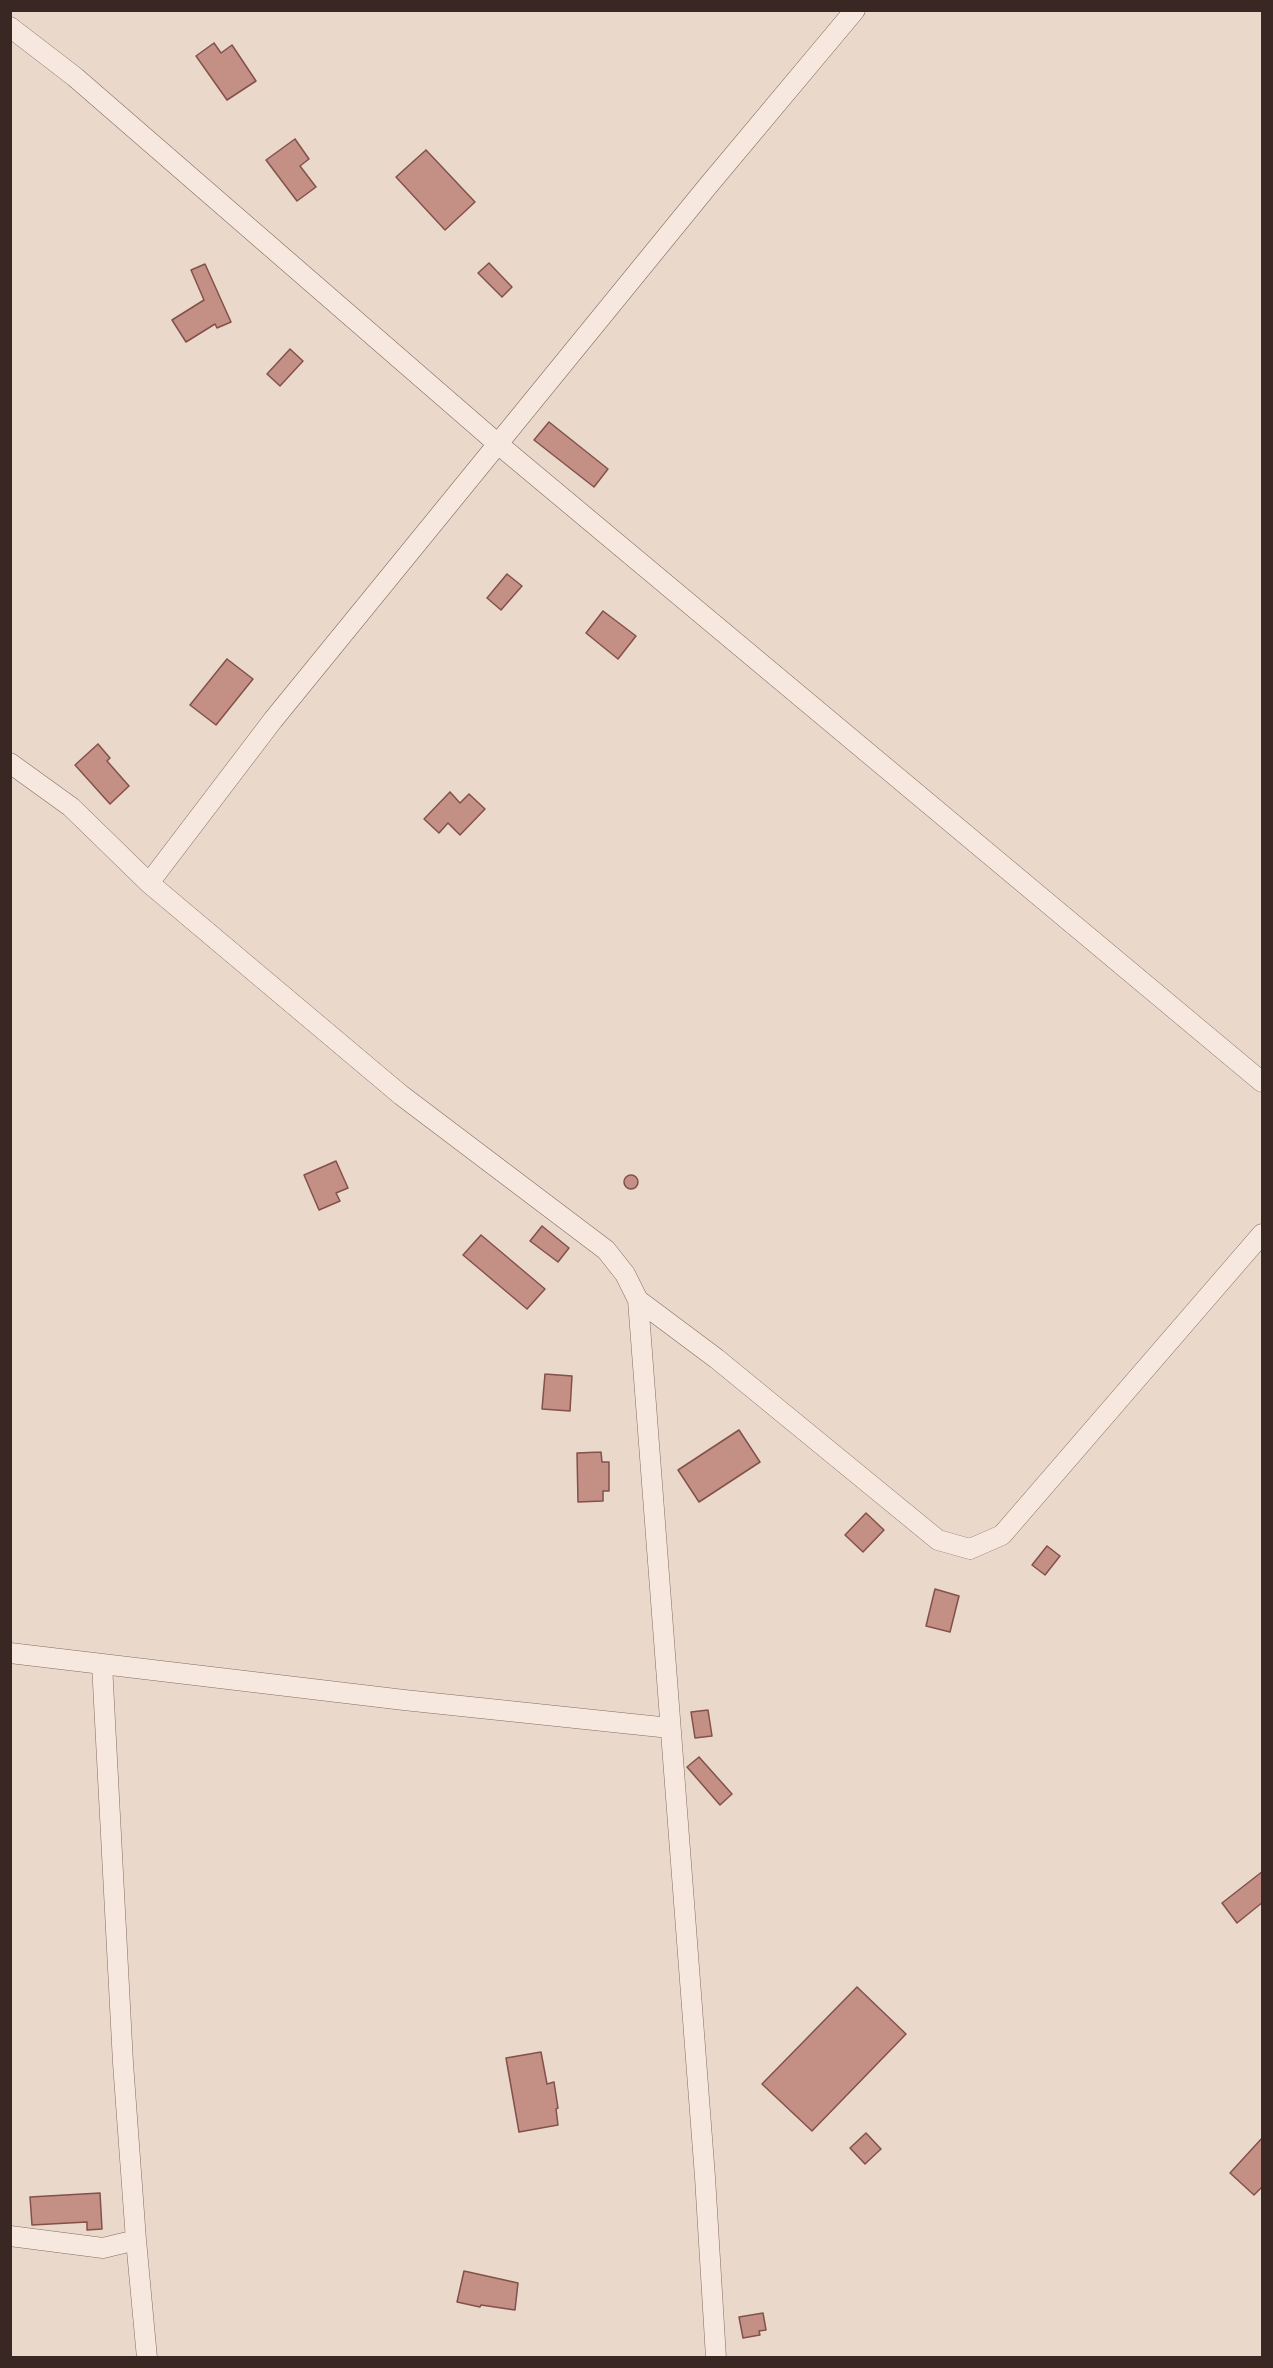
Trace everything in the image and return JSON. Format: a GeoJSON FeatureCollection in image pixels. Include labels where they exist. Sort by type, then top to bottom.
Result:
{"type":"FeatureCollection","features":[{"type":"Feature","properties":{"kind":"street"},"geometry":{"type":"LineString","coordinates":[[149,883],[273,720],[367,608],[707,187],[855,10]]}},
{"type":"Feature","properties":{"kind":"street"},"geometry":{"type":"LineString","coordinates":[[10,27],[84,85],[498,444],[1263,1082]]}},
{"type":"Feature","properties":{"kind":"street"},"geometry":{"type":"LineString","coordinates":[[10,763],[71,807],[149,883],[401,1095],[606,1250],[625,1274],[638,1300],[705,2177],[716,2358]]}},
{"type":"Feature","properties":{"kind":"street"},"geometry":{"type":"LineString","coordinates":[[638,1300],[717,1359],[938,1540],[969,1549],[1002,1535],[1263,1234]]}},
{"type":"Feature","properties":{"kind":"street"},"geometry":{"type":"LineString","coordinates":[[10,1653],[404,1700],[670,1728]]}},
{"type":"Feature","properties":{"kind":"street"},"geometry":{"type":"LineString","coordinates":[[102,1664],[123,2063],[147,2358]]}},
{"type":"Feature","properties":{"kind":"street"},"geometry":{"type":"LineString","coordinates":[[10,2236],[103,2248],[136,2240]]}},
{"type":"Feature","properties":{"kind":"building"},"geometry":{"type":"Polygon","coordinates":[[[214,43],[221,53],[232,45],[256,81],[227,100],[196,56],[214,43]]]}},
{"type":"Feature","properties":{"kind":"building"},"geometry":{"type":"Polygon","coordinates":[[[295,139],[309,159],[300,166],[316,187],[297,201],[266,160],[295,139]]]}},
{"type":"Feature","properties":{"kind":"building"},"geometry":{"type":"Polygon","coordinates":[[[426,150],[475,202],[445,230],[396,177],[426,150]]]}},
{"type":"Feature","properties":{"kind":"building"},"geometry":{"type":"Polygon","coordinates":[[[489,263],[512,287],[502,297],[478,273],[489,263]]]}},
{"type":"Feature","properties":{"kind":"building"},"geometry":{"type":"Polygon","coordinates":[[[205,264],[231,322],[217,328],[215,324],[186,342],[172,320],[204,300],[191,270],[205,264]]]}},
{"type":"Feature","properties":{"kind":"building"},"geometry":{"type":"Polygon","coordinates":[[[290,349],[303,361],[280,386],[267,374],[290,349]]]}},
{"type":"Feature","properties":{"kind":"building"},"geometry":{"type":"Polygon","coordinates":[[[549,422],[608,469],[594,487],[534,440],[549,422]]]}},
{"type":"Feature","properties":{"kind":"building"},"geometry":{"type":"Polygon","coordinates":[[[507,574],[522,586],[501,610],[487,598],[507,574]]]}},
{"type":"Feature","properties":{"kind":"building"},"geometry":{"type":"Polygon","coordinates":[[[603,611],[636,636],[618,659],[586,633],[603,611]]]}},
{"type":"Feature","properties":{"kind":"building"},"geometry":{"type":"Polygon","coordinates":[[[227,659],[253,679],[216,725],[190,705],[227,659]]]}},
{"type":"Feature","properties":{"kind":"building"},"geometry":{"type":"Polygon","coordinates":[[[98,744],[110,758],[107,761],[129,786],[110,804],[75,765],[98,744]]]}},
{"type":"Feature","properties":{"kind":"building"},"geometry":{"type":"Polygon","coordinates":[[[450,792],[460,803],[469,794],[485,809],[460,835],[448,823],[439,833],[424,819],[450,792]]]}},
{"type":"Feature","properties":{"kind":"building"},"geometry":{"type":"Polygon","coordinates":[[[336,1161],[348,1188],[336,1193],[340,1201],[319,1210],[304,1175],[336,1161]]]}},
{"type":"Feature","properties":{"kind":"building"},"geometry":{"type":"Polygon","coordinates":[[[628,1175],[634,1175],[638,1182],[634,1189],[628,1189],[624,1185],[624,1179],[628,1175]]]}},
{"type":"Feature","properties":{"kind":"building"},"geometry":{"type":"Polygon","coordinates":[[[542,1226],[569,1248],[558,1262],[530,1241],[542,1226]]]}},
{"type":"Feature","properties":{"kind":"building"},"geometry":{"type":"Polygon","coordinates":[[[481,1235],[545,1289],[527,1309],[463,1255],[481,1235]]]}},
{"type":"Feature","properties":{"kind":"building"},"geometry":{"type":"Polygon","coordinates":[[[545,1374],[572,1376],[570,1411],[542,1409],[545,1374]]]}},
{"type":"Feature","properties":{"kind":"building"},"geometry":{"type":"Polygon","coordinates":[[[739,1430],[760,1462],[699,1502],[678,1470],[739,1430]]]}},
{"type":"Feature","properties":{"kind":"building"},"geometry":{"type":"Polygon","coordinates":[[[601,1452],[602,1462],[609,1462],[609,1491],[603,1491],[603,1501],[578,1502],[577,1453],[601,1452]]]}},
{"type":"Feature","properties":{"kind":"building"},"geometry":{"type":"Polygon","coordinates":[[[866,1513],[884,1530],[863,1552],[845,1535],[866,1513]]]}},
{"type":"Feature","properties":{"kind":"building"},"geometry":{"type":"Polygon","coordinates":[[[1047,1546],[1060,1556],[1045,1575],[1032,1565],[1047,1546]]]}},
{"type":"Feature","properties":{"kind":"building"},"geometry":{"type":"Polygon","coordinates":[[[935,1589],[959,1596],[950,1632],[926,1626],[935,1589]]]}},
{"type":"Feature","properties":{"kind":"building"},"geometry":{"type":"Polygon","coordinates":[[[708,1710],[712,1736],[695,1738],[691,1712],[708,1710]]]}},
{"type":"Feature","properties":{"kind":"building"},"geometry":{"type":"Polygon","coordinates":[[[699,1757],[732,1794],[720,1805],[687,1767],[699,1757]]]}},
{"type":"Feature","properties":{"kind":"building"},"geometry":{"type":"Polygon","coordinates":[[[1263,1871],[1263,1902],[1237,1923],[1222,1903],[1263,1871]]]}},
{"type":"Feature","properties":{"kind":"building"},"geometry":{"type":"Polygon","coordinates":[[[857,1987],[906,2034],[812,2131],[762,2084],[857,1987]]]}},
{"type":"Feature","properties":{"kind":"building"},"geometry":{"type":"Polygon","coordinates":[[[541,2052],[547,2084],[554,2082],[558,2125],[519,2132],[506,2058],[541,2052]]]}},
{"type":"Feature","properties":{"kind":"building"},"geometry":{"type":"Polygon","coordinates":[[[866,2133],[881,2149],[865,2164],[850,2148],[866,2133]]]}},
{"type":"Feature","properties":{"kind":"building"},"geometry":{"type":"Polygon","coordinates":[[[1263,2137],[1263,2186],[1254,2195],[1230,2173],[1263,2137]]]}},
{"type":"Feature","properties":{"kind":"building"},"geometry":{"type":"Polygon","coordinates":[[[100,2193],[102,2229],[87,2230],[87,2222],[32,2225],[30,2197],[100,2193]]]}},
{"type":"Feature","properties":{"kind":"building"},"geometry":{"type":"Polygon","coordinates":[[[464,2271],[518,2283],[515,2310],[481,2305],[480,2307],[457,2302],[464,2271]]]}},
{"type":"Feature","properties":{"kind":"building"},"geometry":{"type":"Polygon","coordinates":[[[763,2313],[766,2330],[759,2331],[760,2335],[743,2338],[739,2317],[763,2313]]]}}]}
